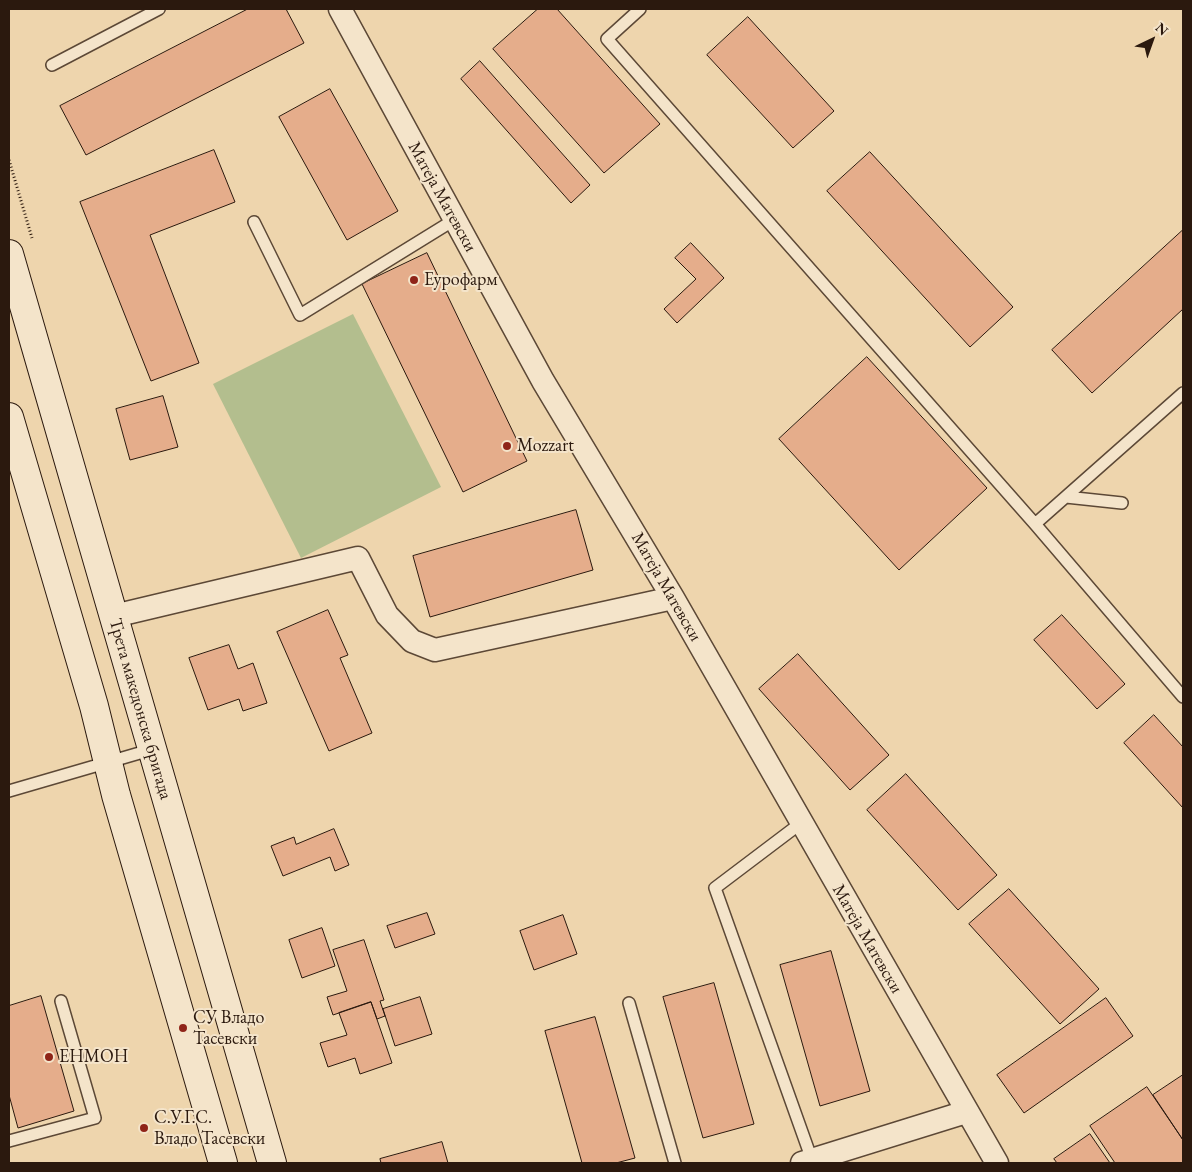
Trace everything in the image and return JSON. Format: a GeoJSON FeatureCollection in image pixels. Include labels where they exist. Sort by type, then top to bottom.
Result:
{"type":"FeatureCollection","features":[{"type":"Feature","properties":{"kind":"street","name":"Матеја Матевски"},"geometry":{"type":"LineString","coordinates":[[340,9],[544,381],[672,598],[997,1163]]}},
{"type":"Feature","properties":{"kind":"street","name":"Трета македонска бригада"},"geometry":{"type":"LineString","coordinates":[[9,254],[114,616],[150,750],[272,1163]]}},
{"type":"Feature","properties":{"kind":"street"},"geometry":{"type":"LineString","coordinates":[[9,417],[94,706],[107,761],[223,1163]]}},
{"type":"Feature","properties":{"kind":"street"},"geometry":{"type":"LineString","coordinates":[[114,616],[358,558],[387,615],[412,641],[435,650],[672,598]]}},
{"type":"Feature","properties":{"kind":"street"},"geometry":{"type":"LineString","coordinates":[[807,1162],[966,1112]]}},
{"type":"Feature","properties":{"kind":"lane"},"geometry":{"type":"LineString","coordinates":[[52,64],[159,9]]}},
{"type":"Feature","properties":{"kind":"lane"},"geometry":{"type":"LineString","coordinates":[[640,9],[607,39],[1035,524],[1183,697]]}},
{"type":"Feature","properties":{"kind":"lane"},"geometry":{"type":"LineString","coordinates":[[254,222],[300,315],[454,220]]}},
{"type":"Feature","properties":{"kind":"lane"},"geometry":{"type":"LineString","coordinates":[[1035,524],[1183,393]]}},
{"type":"Feature","properties":{"kind":"lane"},"geometry":{"type":"LineString","coordinates":[[1066,497],[1122,503]]}},
{"type":"Feature","properties":{"kind":"lane"},"geometry":{"type":"LineString","coordinates":[[9,791],[150,750]]}},
{"type":"Feature","properties":{"kind":"lane"},"geometry":{"type":"LineString","coordinates":[[801,823],[715,888],[807,1162]]}},
{"type":"Feature","properties":{"kind":"lane"},"geometry":{"type":"LineString","coordinates":[[9,1141],[95,1118],[61,1001]]}},
{"type":"Feature","properties":{"kind":"lane"},"geometry":{"type":"LineString","coordinates":[[629,1003],[675,1163]]}},
{"type":"Feature","properties":{"kind":"green space"},"geometry":{"type":"Polygon","coordinates":[[[353,314],[441,487],[301,558],[213,384],[353,314]]]}},
{"type":"Feature","properties":{"kind":"building"},"geometry":{"type":"Polygon","coordinates":[[[248,9],[286,9],[304,43],[86,155],[60,106],[248,9]]]}},
{"type":"Feature","properties":{"kind":"building"},"geometry":{"type":"Polygon","coordinates":[[[538,9],[557,9],[660,124],[604,173],[493,49],[538,9]]]}},
{"type":"Feature","properties":{"kind":"building"},"geometry":{"type":"Polygon","coordinates":[[[748,17],[834,111],[793,148],[707,55],[748,17]]]}},
{"type":"Feature","properties":{"kind":"building"},"geometry":{"type":"Polygon","coordinates":[[[480,61],[590,185],[571,203],[461,79],[480,61]]]}},
{"type":"Feature","properties":{"kind":"building"},"geometry":{"type":"Polygon","coordinates":[[[330,89],[398,211],[347,240],[279,117],[330,89]]]}},
{"type":"Feature","properties":{"kind":"building"},"geometry":{"type":"Polygon","coordinates":[[[214,150],[235,202],[150,235],[199,363],[151,381],[80,202],[214,150]]]}},
{"type":"Feature","properties":{"kind":"building"},"geometry":{"type":"Polygon","coordinates":[[[870,152],[1013,307],[970,347],[827,191],[870,152]]]}},
{"type":"Feature","properties":{"kind":"building"},"geometry":{"type":"Polygon","coordinates":[[[1183,230],[1183,309],[1092,393],[1052,350],[1183,230]]]}},
{"type":"Feature","properties":{"kind":"building"},"geometry":{"type":"Polygon","coordinates":[[[691,243],[724,278],[677,323],[664,309],[696,279],[675,258],[691,243]]]}},
{"type":"Feature","properties":{"kind":"building"},"geometry":{"type":"Polygon","coordinates":[[[427,253],[527,461],[463,492],[362,284],[427,253]]]}},
{"type":"Feature","properties":{"kind":"building"},"geometry":{"type":"Polygon","coordinates":[[[867,357],[987,488],[899,570],[779,439],[867,357]]]}},
{"type":"Feature","properties":{"kind":"building"},"geometry":{"type":"Polygon","coordinates":[[[163,396],[178,447],[130,460],[116,409],[163,396]]]}},
{"type":"Feature","properties":{"kind":"building"},"geometry":{"type":"Polygon","coordinates":[[[576,510],[593,570],[430,617],[413,556],[576,510]]]}},
{"type":"Feature","properties":{"kind":"building"},"geometry":{"type":"Polygon","coordinates":[[[328,610],[348,655],[340,658],[372,733],[329,751],[277,632],[328,610]]]}},
{"type":"Feature","properties":{"kind":"building"},"geometry":{"type":"Polygon","coordinates":[[[1062,615],[1125,684],[1097,709],[1034,640],[1062,615]]]}},
{"type":"Feature","properties":{"kind":"building"},"geometry":{"type":"Polygon","coordinates":[[[229,645],[238,669],[253,663],[267,703],[243,711],[239,699],[208,710],[189,658],[229,645]]]}},
{"type":"Feature","properties":{"kind":"building"},"geometry":{"type":"Polygon","coordinates":[[[798,654],[889,755],[850,790],[759,689],[798,654]]]}},
{"type":"Feature","properties":{"kind":"building"},"geometry":{"type":"Polygon","coordinates":[[[1154,715],[1183,747],[1183,808],[1124,743],[1154,715]]]}},
{"type":"Feature","properties":{"kind":"building"},"geometry":{"type":"Polygon","coordinates":[[[906,774],[997,875],[958,910],[867,810],[906,774]]]}},
{"type":"Feature","properties":{"kind":"building"},"geometry":{"type":"Polygon","coordinates":[[[334,829],[349,865],[335,871],[330,857],[283,876],[271,846],[294,837],[296,844],[334,829]]]}},
{"type":"Feature","properties":{"kind":"building"},"geometry":{"type":"Polygon","coordinates":[[[1009,889],[1099,989],[1060,1024],[969,924],[1009,889]]]}},
{"type":"Feature","properties":{"kind":"building"},"geometry":{"type":"Polygon","coordinates":[[[427,913],[435,934],[395,948],[387,926],[427,913]]]}},
{"type":"Feature","properties":{"kind":"building"},"geometry":{"type":"Polygon","coordinates":[[[563,915],[577,954],[534,970],[520,931],[563,915]]]}},
{"type":"Feature","properties":{"kind":"building"},"geometry":{"type":"Polygon","coordinates":[[[322,928],[335,966],[302,978],[289,940],[322,928]]]}},
{"type":"Feature","properties":{"kind":"building"},"geometry":{"type":"Polygon","coordinates":[[[364,940],[384,1000],[380,1001],[385,1016],[377,1019],[371,1002],[333,1015],[327,997],[347,991],[333,950],[364,940]]]}},
{"type":"Feature","properties":{"kind":"building"},"geometry":{"type":"Polygon","coordinates":[[[831,951],[870,1091],[820,1106],[780,965],[831,951]]]}},
{"type":"Feature","properties":{"kind":"building"},"geometry":{"type":"Polygon","coordinates":[[[714,983],[754,1124],[703,1138],[663,997],[714,983]]]}},
{"type":"Feature","properties":{"kind":"building"},"geometry":{"type":"Polygon","coordinates":[[[41,996],[74,1111],[18,1128],[9,1095],[9,1006],[41,996]]]}},
{"type":"Feature","properties":{"kind":"building"},"geometry":{"type":"Polygon","coordinates":[[[420,997],[432,1034],[395,1046],[383,1009],[420,997]]]}},
{"type":"Feature","properties":{"kind":"building"},"geometry":{"type":"Polygon","coordinates":[[[1106,998],[1133,1036],[1024,1113],[997,1075],[1106,998]]]}},
{"type":"Feature","properties":{"kind":"building"},"geometry":{"type":"Polygon","coordinates":[[[371,1002],[392,1063],[360,1074],[355,1058],[328,1067],[320,1043],[347,1035],[339,1013],[371,1002]]]}},
{"type":"Feature","properties":{"kind":"building"},"geometry":{"type":"Polygon","coordinates":[[[595,1017],[635,1158],[616,1163],[582,1163],[545,1031],[595,1017]]]}},
{"type":"Feature","properties":{"kind":"building"},"geometry":{"type":"Polygon","coordinates":[[[1183,1075],[1183,1140],[1153,1095],[1183,1075]]]}},
{"type":"Feature","properties":{"kind":"building"},"geometry":{"type":"Polygon","coordinates":[[[1147,1087],[1183,1140],[1183,1163],[1115,1163],[1090,1126],[1147,1087]]]}},
{"type":"Feature","properties":{"kind":"building"},"geometry":{"type":"Polygon","coordinates":[[[1090,1134],[1110,1163],[1057,1163],[1054,1159],[1090,1134]]]}},
{"type":"Feature","properties":{"kind":"building"},"geometry":{"type":"Polygon","coordinates":[[[442,1142],[448,1163],[381,1163],[380,1159],[442,1142]]]}},
{"type":"Feature","properties":{"kind":"place","name":"Еурофарм"},"geometry":{"type":"Point","coordinates":[414,280]}},
{"type":"Feature","properties":{"kind":"place","name":"Mozzart"},"geometry":{"type":"Point","coordinates":[507,446]}},
{"type":"Feature","properties":{"kind":"place","name":"СУ Владо Тасевски"},"geometry":{"type":"Point","coordinates":[183,1028]}},
{"type":"Feature","properties":{"kind":"place","name":"ЕНМОН"},"geometry":{"type":"Point","coordinates":[49,1057]}},
{"type":"Feature","properties":{"kind":"place","name":"С.У.Г.С. Владо Тасевски"},"geometry":{"type":"Point","coordinates":[144,1128]}}]}
